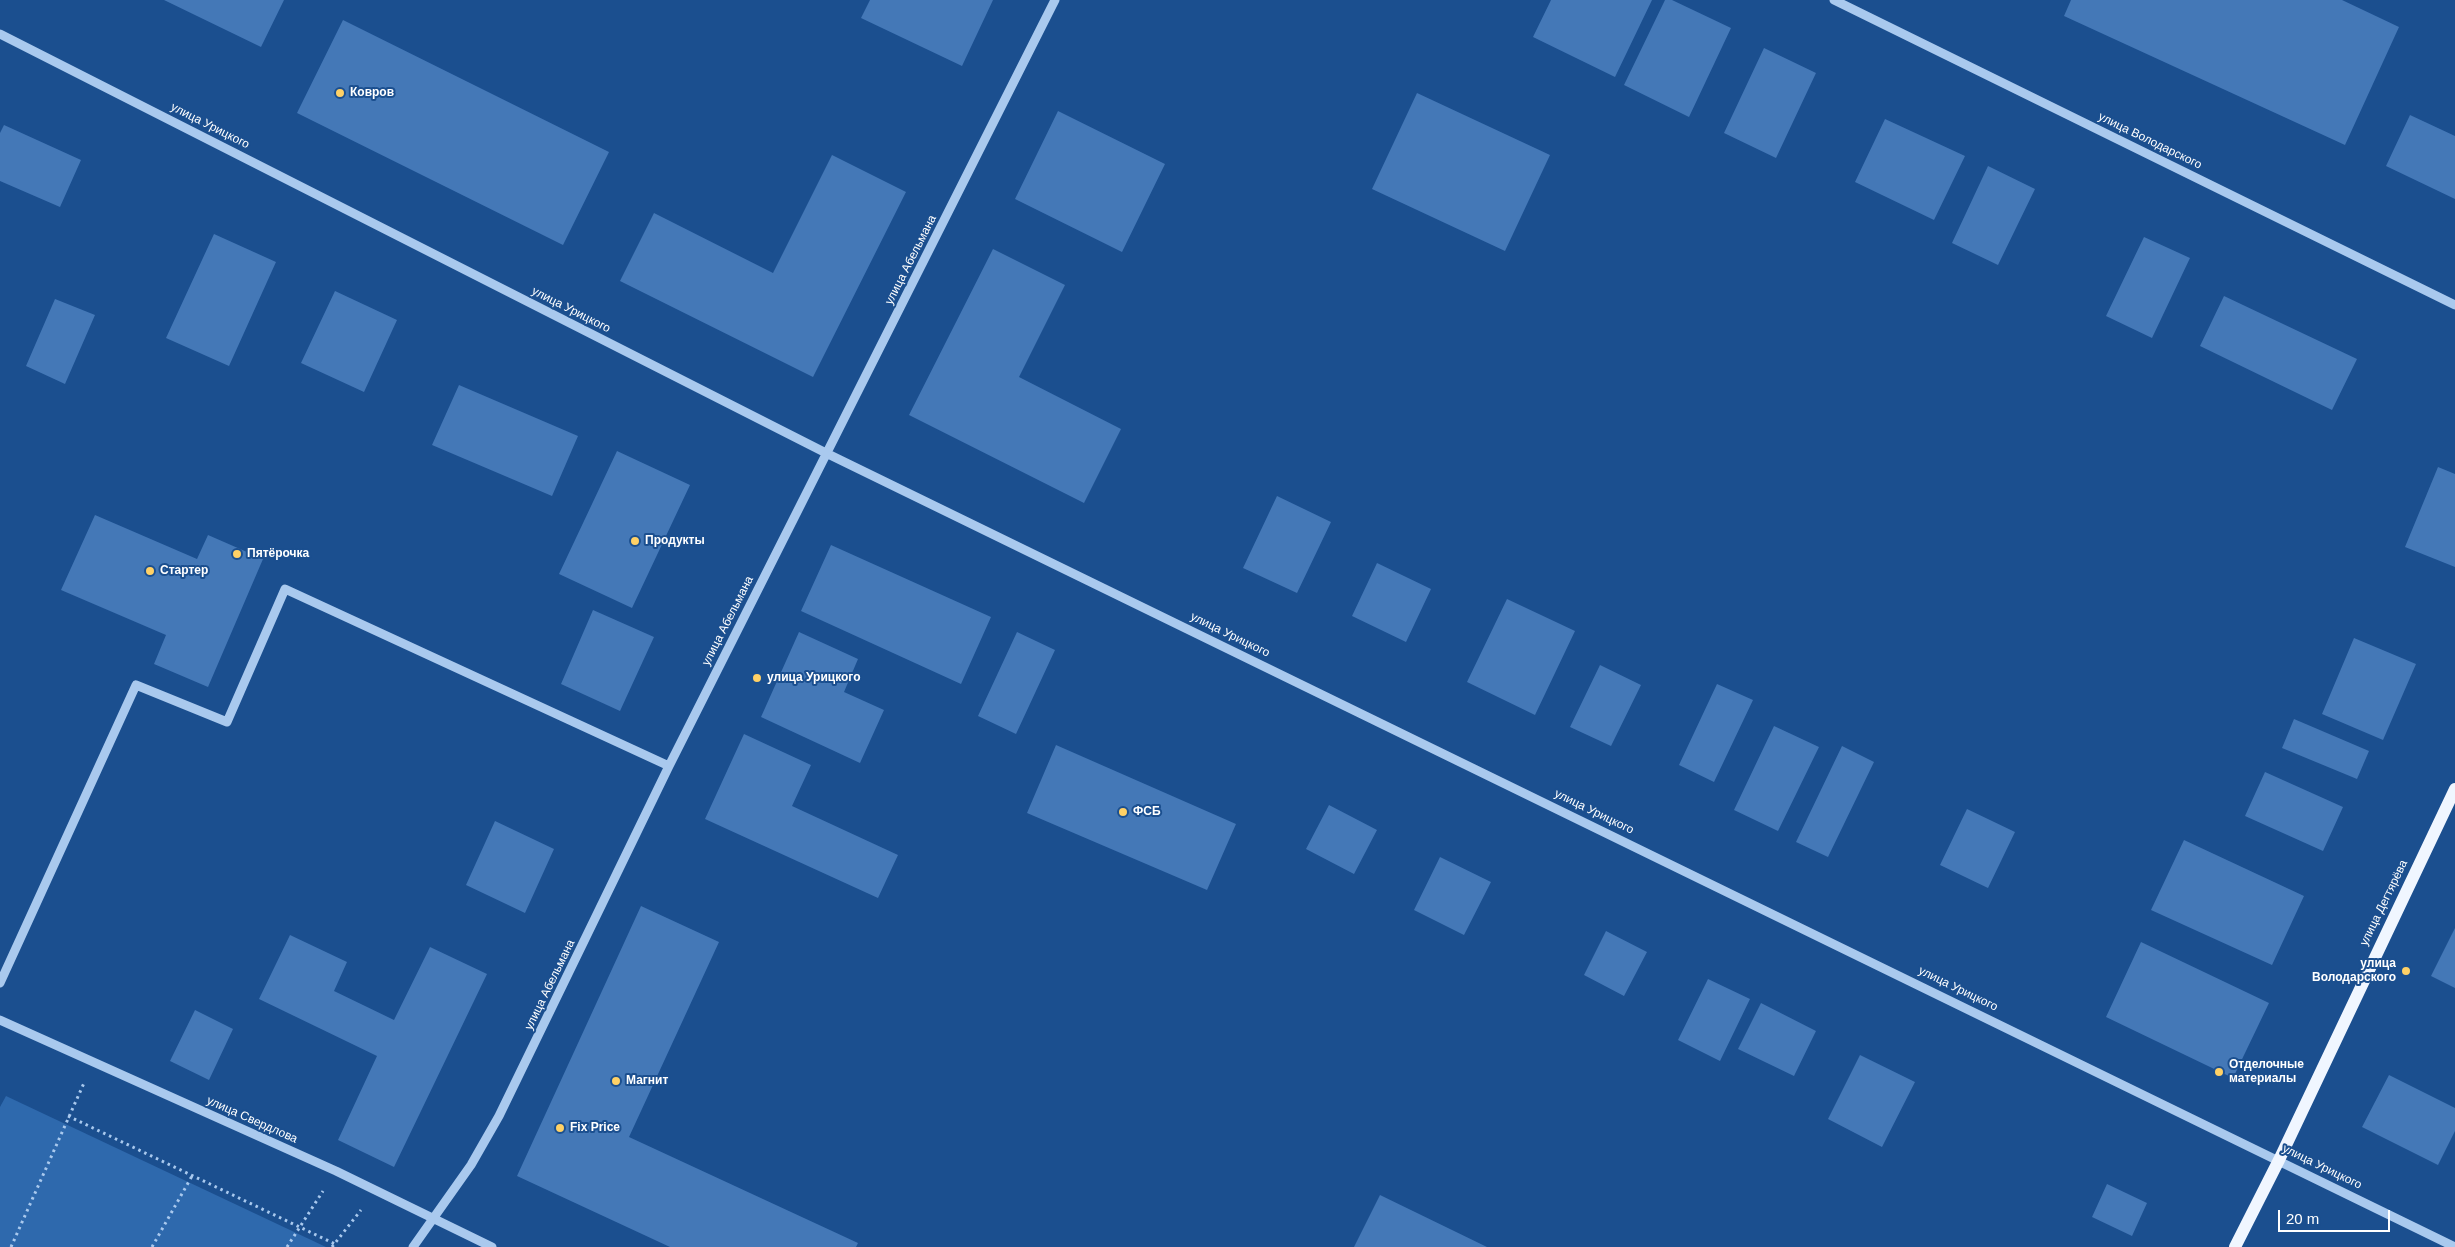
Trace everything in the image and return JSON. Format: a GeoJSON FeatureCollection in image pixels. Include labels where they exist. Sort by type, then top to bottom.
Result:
{"type":"FeatureCollection","features":[{"type":"Feature","properties":{"kind":"main road","name":"улица Дегтярёва"},"geometry":{"type":"LineString","coordinates":[[2236,1247],[2455,788]]}},
{"type":"Feature","properties":{"kind":"street","name":"улица Абельмана"},"geometry":{"type":"LineString","coordinates":[[413,1247],[434,1220],[471,1165],[499,1116],[669,766],[828,454],[1055,0]]}},
{"type":"Feature","properties":{"kind":"street","name":"улица Володарского"},"geometry":{"type":"LineString","coordinates":[[1834,0],[2455,305]]}},
{"type":"Feature","properties":{"kind":"street","name":"улица Урицкого"},"geometry":{"type":"LineString","coordinates":[[0,34],[828,454],[2455,1247]]}},
{"type":"Feature","properties":{"kind":"street"},"geometry":{"type":"LineString","coordinates":[[0,983],[136,685],[227,722],[285,589],[669,766]]}},
{"type":"Feature","properties":{"kind":"street","name":"улица Свердлова"},"geometry":{"type":"LineString","coordinates":[[0,1020],[94,1064],[336,1171],[375,1192],[492,1247]]}},
{"type":"Feature","properties":{"kind":"path"},"geometry":{"type":"LineString","coordinates":[[11,1247],[68,1116],[94,1064]]}},
{"type":"Feature","properties":{"kind":"path"},"geometry":{"type":"LineString","coordinates":[[68,1116],[300,1228],[333,1246],[375,1192]]}},
{"type":"Feature","properties":{"kind":"path"},"geometry":{"type":"LineString","coordinates":[[287,1247],[336,1171]]}},
{"type":"Feature","properties":{"kind":"path"},"geometry":{"type":"LineString","coordinates":[[152,1247],[192,1176]]}},
{"type":"Feature","properties":{"kind":"shaded area"},"geometry":{"type":"Polygon","coordinates":[[[6,1096],[326,1247],[0,1247],[0,1107],[6,1096]]]}},
{"type":"Feature","properties":{"kind":"building"},"geometry":{"type":"Polygon","coordinates":[[[164,0],[284,0],[261,47],[164,0]]]}},
{"type":"Feature","properties":{"kind":"building"},"geometry":{"type":"Polygon","coordinates":[[[870,0],[993,0],[962,66],[861,18],[870,0]]]}},
{"type":"Feature","properties":{"kind":"building"},"geometry":{"type":"Polygon","coordinates":[[[1551,0],[1652,0],[1615,77],[1533,37],[1551,0]]]}},
{"type":"Feature","properties":{"kind":"building"},"geometry":{"type":"Polygon","coordinates":[[[1665,0],[1672,0],[1731,28],[1689,117],[1624,85],[1665,0]]]}},
{"type":"Feature","properties":{"kind":"building"},"geometry":{"type":"Polygon","coordinates":[[[2071,0],[2342,0],[2399,27],[2345,145],[2064,16],[2071,0]]]}},
{"type":"Feature","properties":{"kind":"building"},"geometry":{"type":"Polygon","coordinates":[[[343,20],[609,152],[563,245],[297,113],[343,20]]]}},
{"type":"Feature","properties":{"kind":"building"},"geometry":{"type":"Polygon","coordinates":[[[1764,48],[1816,73],[1776,158],[1724,133],[1764,48]]]}},
{"type":"Feature","properties":{"kind":"building"},"geometry":{"type":"Polygon","coordinates":[[[1417,93],[1550,155],[1505,251],[1372,189],[1417,93]]]}},
{"type":"Feature","properties":{"kind":"building"},"geometry":{"type":"Polygon","coordinates":[[[1058,111],[1165,164],[1122,252],[1015,199],[1058,111]]]}},
{"type":"Feature","properties":{"kind":"building"},"geometry":{"type":"Polygon","coordinates":[[[2410,115],[2455,136],[2455,199],[2386,166],[2410,115]]]}},
{"type":"Feature","properties":{"kind":"building"},"geometry":{"type":"Polygon","coordinates":[[[1885,119],[1965,156],[1934,220],[1855,182],[1885,119]]]}},
{"type":"Feature","properties":{"kind":"building"},"geometry":{"type":"Polygon","coordinates":[[[4,125],[81,160],[60,207],[0,181],[0,133],[4,125]]]}},
{"type":"Feature","properties":{"kind":"building"},"geometry":{"type":"Polygon","coordinates":[[[832,155],[906,192],[813,377],[620,281],[654,213],[773,273],[832,155]]]}},
{"type":"Feature","properties":{"kind":"building"},"geometry":{"type":"Polygon","coordinates":[[[1988,166],[2035,189],[1998,265],[1952,243],[1988,166]]]}},
{"type":"Feature","properties":{"kind":"building"},"geometry":{"type":"Polygon","coordinates":[[[214,234],[276,262],[229,366],[166,338],[214,234]]]}},
{"type":"Feature","properties":{"kind":"building"},"geometry":{"type":"Polygon","coordinates":[[[2144,237],[2190,258],[2152,338],[2106,316],[2144,237]]]}},
{"type":"Feature","properties":{"kind":"building"},"geometry":{"type":"Polygon","coordinates":[[[993,249],[1065,285],[1019,377],[1121,429],[1084,503],[909,415],[993,249]]]}},
{"type":"Feature","properties":{"kind":"building"},"geometry":{"type":"Polygon","coordinates":[[[335,291],[397,320],[364,392],[301,363],[335,291]]]}},
{"type":"Feature","properties":{"kind":"building"},"geometry":{"type":"Polygon","coordinates":[[[2224,296],[2357,359],[2332,410],[2200,346],[2224,296]]]}},
{"type":"Feature","properties":{"kind":"building"},"geometry":{"type":"Polygon","coordinates":[[[55,299],[95,315],[65,384],[26,366],[55,299]]]}},
{"type":"Feature","properties":{"kind":"building"},"geometry":{"type":"Polygon","coordinates":[[[459,385],[578,436],[552,496],[432,445],[459,385]]]}},
{"type":"Feature","properties":{"kind":"building"},"geometry":{"type":"Polygon","coordinates":[[[617,451],[690,485],[632,608],[559,574],[617,451]]]}},
{"type":"Feature","properties":{"kind":"building"},"geometry":{"type":"Polygon","coordinates":[[[2438,467],[2455,474],[2455,567],[2405,547],[2438,467]]]}},
{"type":"Feature","properties":{"kind":"building"},"geometry":{"type":"Polygon","coordinates":[[[1277,496],[1331,522],[1297,593],[1243,568],[1277,496]]]}},
{"type":"Feature","properties":{"kind":"building"},"geometry":{"type":"Polygon","coordinates":[[[95,515],[197,559],[208,535],[263,559],[208,687],[154,664],[166,635],[61,590],[95,515]]]}},
{"type":"Feature","properties":{"kind":"building"},"geometry":{"type":"Polygon","coordinates":[[[831,545],[991,617],[961,684],[801,611],[831,545]]]}},
{"type":"Feature","properties":{"kind":"building"},"geometry":{"type":"Polygon","coordinates":[[[1377,563],[1431,589],[1406,642],[1352,616],[1377,563]]]}},
{"type":"Feature","properties":{"kind":"building"},"geometry":{"type":"Polygon","coordinates":[[[1507,599],[1575,631],[1535,715],[1467,682],[1507,599]]]}},
{"type":"Feature","properties":{"kind":"building"},"geometry":{"type":"Polygon","coordinates":[[[593,610],[654,637],[620,711],[561,684],[593,610]]]}},
{"type":"Feature","properties":{"kind":"building"},"geometry":{"type":"Polygon","coordinates":[[[799,632],[858,659],[844,692],[884,710],[860,763],[761,717],[799,632]]]}},
{"type":"Feature","properties":{"kind":"building"},"geometry":{"type":"Polygon","coordinates":[[[1017,632],[1055,650],[1016,734],[978,716],[1017,632]]]}},
{"type":"Feature","properties":{"kind":"building"},"geometry":{"type":"Polygon","coordinates":[[[2354,638],[2416,664],[2383,740],[2322,714],[2354,638]]]}},
{"type":"Feature","properties":{"kind":"building"},"geometry":{"type":"Polygon","coordinates":[[[1600,665],[1641,685],[1611,746],[1570,727],[1600,665]]]}},
{"type":"Feature","properties":{"kind":"building"},"geometry":{"type":"Polygon","coordinates":[[[1717,684],[1753,700],[1714,782],[1679,765],[1717,684]]]}},
{"type":"Feature","properties":{"kind":"building"},"geometry":{"type":"Polygon","coordinates":[[[2294,719],[2369,751],[2357,779],[2282,748],[2294,719]]]}},
{"type":"Feature","properties":{"kind":"building"},"geometry":{"type":"Polygon","coordinates":[[[1774,726],[1819,747],[1778,831],[1734,810],[1774,726]]]}},
{"type":"Feature","properties":{"kind":"building"},"geometry":{"type":"Polygon","coordinates":[[[744,734],[811,765],[792,806],[898,855],[878,898],[705,819],[744,734]]]}},
{"type":"Feature","properties":{"kind":"building"},"geometry":{"type":"Polygon","coordinates":[[[1056,745],[1236,824],[1207,890],[1027,813],[1056,745]]]}},
{"type":"Feature","properties":{"kind":"building"},"geometry":{"type":"Polygon","coordinates":[[[1842,746],[1874,762],[1828,857],[1796,842],[1842,746]]]}},
{"type":"Feature","properties":{"kind":"building"},"geometry":{"type":"Polygon","coordinates":[[[2265,772],[2343,807],[2323,851],[2245,816],[2265,772]]]}},
{"type":"Feature","properties":{"kind":"building"},"geometry":{"type":"Polygon","coordinates":[[[1329,805],[1377,830],[1354,874],[1306,849],[1329,805]]]}},
{"type":"Feature","properties":{"kind":"building"},"geometry":{"type":"Polygon","coordinates":[[[1967,809],[2015,832],[1988,888],[1940,865],[1967,809]]]}},
{"type":"Feature","properties":{"kind":"building"},"geometry":{"type":"Polygon","coordinates":[[[495,821],[554,849],[525,913],[466,885],[495,821]]]}},
{"type":"Feature","properties":{"kind":"building"},"geometry":{"type":"Polygon","coordinates":[[[2184,840],[2304,896],[2272,965],[2151,910],[2184,840]]]}},
{"type":"Feature","properties":{"kind":"building"},"geometry":{"type":"Polygon","coordinates":[[[1440,857],[1491,882],[1464,935],[1414,910],[1440,857]]]}},
{"type":"Feature","properties":{"kind":"building"},"geometry":{"type":"Polygon","coordinates":[[[641,906],[719,942],[629,1137],[858,1243],[856,1247],[670,1247],[517,1176],[641,906]]]}},
{"type":"Feature","properties":{"kind":"building"},"geometry":{"type":"Polygon","coordinates":[[[2455,928],[2455,988],[2431,976],[2455,928]]]}},
{"type":"Feature","properties":{"kind":"building"},"geometry":{"type":"Polygon","coordinates":[[[1606,931],[1647,952],[1624,996],[1584,975],[1606,931]]]}},
{"type":"Feature","properties":{"kind":"building"},"geometry":{"type":"Polygon","coordinates":[[[290,935],[347,962],[334,991],[394,1020],[430,947],[487,974],[394,1167],[338,1140],[377,1056],[259,999],[290,935]]]}},
{"type":"Feature","properties":{"kind":"building"},"geometry":{"type":"Polygon","coordinates":[[[2141,942],[2269,1003],[2233,1078],[2106,1017],[2141,942]]]}},
{"type":"Feature","properties":{"kind":"building"},"geometry":{"type":"Polygon","coordinates":[[[1708,979],[1750,999],[1720,1061],[1678,1040],[1708,979]]]}},
{"type":"Feature","properties":{"kind":"building"},"geometry":{"type":"Polygon","coordinates":[[[1761,1003],[1816,1031],[1794,1076],[1738,1049],[1761,1003]]]}},
{"type":"Feature","properties":{"kind":"building"},"geometry":{"type":"Polygon","coordinates":[[[195,1010],[233,1029],[209,1080],[170,1061],[195,1010]]]}},
{"type":"Feature","properties":{"kind":"building"},"geometry":{"type":"Polygon","coordinates":[[[1860,1055],[1915,1082],[1882,1147],[1828,1119],[1860,1055]]]}},
{"type":"Feature","properties":{"kind":"building"},"geometry":{"type":"Polygon","coordinates":[[[2389,1075],[2455,1108],[2455,1131],[2438,1165],[2362,1127],[2389,1075]]]}},
{"type":"Feature","properties":{"kind":"building"},"geometry":{"type":"Polygon","coordinates":[[[2107,1184],[2147,1203],[2132,1236],[2092,1217],[2107,1184]]]}},
{"type":"Feature","properties":{"kind":"building"},"geometry":{"type":"Polygon","coordinates":[[[1380,1195],[1487,1247],[1354,1247],[1380,1195]]]}},
{"type":"Feature","properties":{"kind":"place","name":"Ковров"},"geometry":{"type":"Point","coordinates":[340,93]}},
{"type":"Feature","properties":{"kind":"place","name":"Продукты"},"geometry":{"type":"Point","coordinates":[635,541]}},
{"type":"Feature","properties":{"kind":"place","name":"Пятёрочка"},"geometry":{"type":"Point","coordinates":[237,554]}},
{"type":"Feature","properties":{"kind":"place","name":"Стартер"},"geometry":{"type":"Point","coordinates":[150,571]}},
{"type":"Feature","properties":{"kind":"place","name":"улица Урицкого"},"geometry":{"type":"Point","coordinates":[757,678]}},
{"type":"Feature","properties":{"kind":"place","name":"ФСБ"},"geometry":{"type":"Point","coordinates":[1123,812]}},
{"type":"Feature","properties":{"kind":"place","name":"улица Володарского"},"geometry":{"type":"Point","coordinates":[2406,971]}},
{"type":"Feature","properties":{"kind":"place","name":"Отделочные материалы"},"geometry":{"type":"Point","coordinates":[2219,1072]}},
{"type":"Feature","properties":{"kind":"place","name":"Магнит"},"geometry":{"type":"Point","coordinates":[616,1081]}},
{"type":"Feature","properties":{"kind":"place","name":"Fix Price"},"geometry":{"type":"Point","coordinates":[560,1128]}}]}
